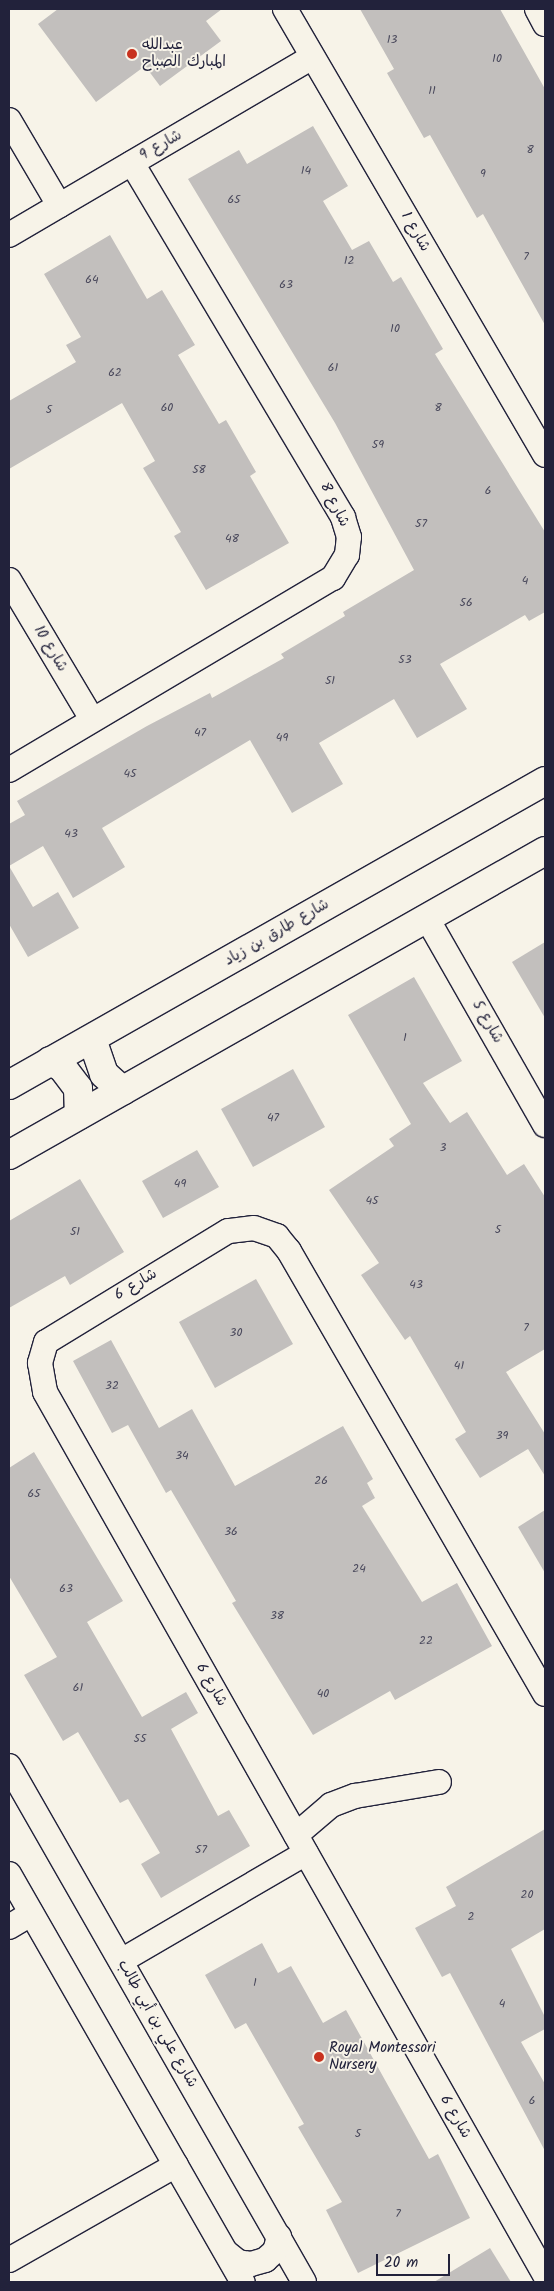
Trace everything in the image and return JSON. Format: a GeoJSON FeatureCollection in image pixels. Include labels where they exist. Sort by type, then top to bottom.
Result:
{"type":"FeatureCollection","features":[{"type":"Feature","properties":{"kind":"main road","name":"شارع طارق بن زياد"},"geometry":{"type":"LineString","coordinates":[[9,1086],[545,781]]}},
{"type":"Feature","properties":{"kind":"main road"},"geometry":{"type":"LineString","coordinates":[[9,1155],[428,920],[545,851]]}},
{"type":"Feature","properties":{"kind":"main road"},"geometry":{"type":"LineString","coordinates":[[92,1039],[104,1074],[123,1091]]}},
{"type":"Feature","properties":{"kind":"main road"},"geometry":{"type":"LineString","coordinates":[[50,1061],[62,1067],[78,1088],[79,1115]]}},
{"type":"Feature","properties":{"kind":"street","name":"شارع 1"},"geometry":{"type":"LineString","coordinates":[[285,9],[545,455]]}},
{"type":"Feature","properties":{"kind":"street"},"geometry":{"type":"LineString","coordinates":[[536,9],[545,24]]}},
{"type":"Feature","properties":{"kind":"street","name":"شارع 9"},"geometry":{"type":"LineString","coordinates":[[9,234],[312,57]]}},
{"type":"Feature","properties":{"kind":"street"},"geometry":{"type":"LineString","coordinates":[[9,120],[59,206]]}},
{"type":"Feature","properties":{"kind":"street","name":"شارع 8"},"geometry":{"type":"LineString","coordinates":[[9,770],[92,719],[333,578],[343,565],[348,546],[343,517],[132,163]]}},
{"type":"Feature","properties":{"kind":"street","name":"شارع 10"},"geometry":{"type":"LineString","coordinates":[[9,580],[92,719]]}},
{"type":"Feature","properties":{"kind":"street","name":"شارع 5"},"geometry":{"type":"LineString","coordinates":[[428,920],[542,1109]]}},
{"type":"Feature","properties":{"kind":"street","name":"شارع 6"},"geometry":{"type":"LineString","coordinates":[[545,1694],[289,1251],[277,1236],[263,1230],[228,1231],[52,1337],[42,1353],[40,1373],[45,1392],[545,2276]]}},
{"type":"Feature","properties":{"kind":"street","name":"شارع علي بن أبي طالب"},"geometry":{"type":"LineString","coordinates":[[9,1766],[304,2282]]}},
{"type":"Feature","properties":{"kind":"street"},"geometry":{"type":"LineString","coordinates":[[121,1961],[301,1844],[331,1805],[355,1796],[439,1782]]}},
{"type":"Feature","properties":{"kind":"street"},"geometry":{"type":"LineString","coordinates":[[9,1874],[243,2282]]}},
{"type":"Feature","properties":{"kind":"street"},"geometry":{"type":"LineString","coordinates":[[9,1927],[31,1914]]}},
{"type":"Feature","properties":{"kind":"street"},"geometry":{"type":"LineString","coordinates":[[9,2260],[176,2165]]}},
{"type":"Feature","properties":{"kind":"street"},"geometry":{"type":"LineString","coordinates":[[227,2253],[245,2263],[265,2260],[275,2251],[279,2237]]}},
{"type":"Feature","properties":{"kind":"building","name":"عبدالله المبارك الصباح"},"geometry":{"type":"Polygon","coordinates":[[[58,9],[222,9],[206,21],[221,41],[160,86],[145,66],[96,102],[38,24],[58,9]]]}},
{"type":"Feature","properties":{"kind":"building"},"geometry":{"type":"Polygon","coordinates":[[[360,9],[500,9],[545,89],[545,325],[483,214],[477,218],[430,135],[424,138],[387,73],[394,69],[360,9]]]}},
{"type":"Feature","properties":{"kind":"building"},"geometry":{"type":"Polygon","coordinates":[[[313,126],[348,186],[323,201],[352,250],[369,241],[393,282],[401,277],[443,349],[435,354],[545,532],[545,612],[529,621],[525,615],[440,664],[467,709],[417,738],[394,699],[319,743],[343,784],[292,813],[250,740],[102,828],[125,867],[73,898],[43,846],[9,866],[9,824],[25,815],[17,801],[147,726],[210,693],[212,698],[284,658],[281,654],[345,616],[343,612],[414,570],[335,423],[188,179],[239,150],[247,164],[313,126]]]}},
{"type":"Feature","properties":{"kind":"building"},"geometry":{"type":"Polygon","coordinates":[[[110,235],[147,299],[162,290],[195,345],[178,355],[219,424],[226,420],[256,472],[250,476],[289,543],[206,590],[174,536],[181,532],[143,468],[155,461],[122,403],[9,469],[9,401],[76,362],[66,345],[81,337],[44,274],[110,235]]]}},
{"type":"Feature","properties":{"kind":"building"},"geometry":{"type":"Polygon","coordinates":[[[9,866],[33,907],[58,892],[79,928],[28,957],[9,924],[9,866]]]}},
{"type":"Feature","properties":{"kind":"building"},"geometry":{"type":"Polygon","coordinates":[[[545,942],[545,1018],[512,962],[545,942]]]}},
{"type":"Feature","properties":{"kind":"building"},"geometry":{"type":"Polygon","coordinates":[[[414,977],[462,1061],[423,1083],[450,1123],[467,1112],[507,1175],[524,1164],[545,1197],[545,1349],[506,1372],[545,1434],[545,1476],[528,1449],[480,1478],[455,1439],[466,1432],[410,1336],[405,1340],[361,1275],[379,1263],[329,1190],[394,1146],[389,1139],[411,1124],[348,1015],[414,977]]]}},
{"type":"Feature","properties":{"kind":"building"},"geometry":{"type":"Polygon","coordinates":[[[293,1069],[325,1127],[253,1167],[221,1109],[293,1069]]]}},
{"type":"Feature","properties":{"kind":"building"},"geometry":{"type":"Polygon","coordinates":[[[197,1150],[219,1187],[163,1218],[142,1181],[197,1150]]]}},
{"type":"Feature","properties":{"kind":"building"},"geometry":{"type":"Polygon","coordinates":[[[80,1179],[124,1252],[70,1285],[65,1276],[9,1308],[9,1221],[80,1179]]]}},
{"type":"Feature","properties":{"kind":"building"},"geometry":{"type":"Polygon","coordinates":[[[256,1279],[293,1344],[215,1388],[179,1322],[256,1279]]]}},
{"type":"Feature","properties":{"kind":"building"},"geometry":{"type":"Polygon","coordinates":[[[111,1340],[159,1428],[192,1409],[235,1486],[343,1426],[373,1479],[367,1483],[375,1498],[362,1506],[422,1602],[457,1583],[492,1646],[395,1700],[390,1691],[313,1735],[232,1603],[236,1601],[171,1490],[166,1493],[128,1425],[112,1433],[73,1361],[111,1340]]]}},
{"type":"Feature","properties":{"kind":"building"},"geometry":{"type":"Polygon","coordinates":[[[34,1452],[123,1601],[87,1622],[142,1717],[186,1692],[198,1713],[171,1729],[218,1816],[229,1810],[250,1846],[161,1898],[141,1864],[160,1853],[128,1799],[120,1803],[78,1732],[63,1741],[24,1675],[57,1657],[9,1576],[9,1468],[34,1452]]]}},
{"type":"Feature","properties":{"kind":"building"},"geometry":{"type":"Polygon","coordinates":[[[545,1510],[545,1573],[518,1527],[545,1510]]]}},
{"type":"Feature","properties":{"kind":"building"},"geometry":{"type":"Polygon","coordinates":[[[545,1829],[545,1929],[511,1949],[545,2017],[545,2029],[521,2042],[545,2084],[545,2151],[450,1973],[442,1977],[415,1928],[456,1906],[446,1887],[545,1829]]]}},
{"type":"Feature","properties":{"kind":"building"},"geometry":{"type":"Polygon","coordinates":[[[262,1943],[278,1973],[291,1966],[323,2023],[346,2010],[429,2159],[438,2154],[470,2218],[358,2273],[326,2210],[342,2202],[298,2127],[304,2124],[246,2023],[235,2029],[205,1975],[262,1943]]]}},
{"type":"Feature","properties":{"kind":"building"},"geometry":{"type":"Polygon","coordinates":[[[490,2248],[511,2282],[434,2282],[490,2248]]]}},
{"type":"Feature","properties":{"kind":"place","name":"عبدالله المبارك الصباح"},"geometry":{"type":"Point","coordinates":[132,54]}},
{"type":"Feature","properties":{"kind":"place","name":"Royal Montessori Nursery"},"geometry":{"type":"Point","coordinates":[319,2057]}}]}
